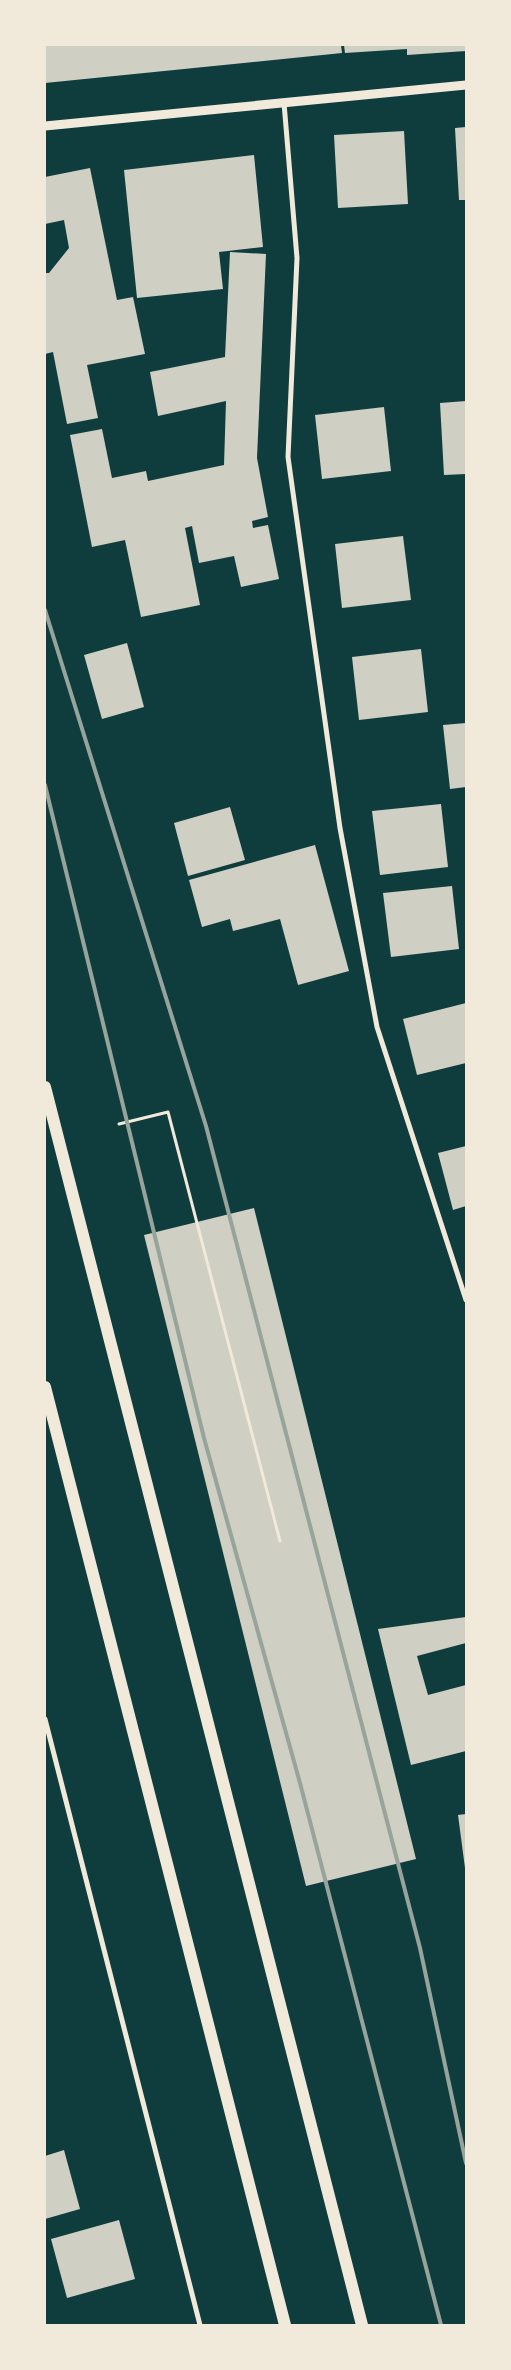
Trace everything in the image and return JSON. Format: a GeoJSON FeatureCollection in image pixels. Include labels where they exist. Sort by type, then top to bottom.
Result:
{"type":"FeatureCollection","features":[{"type":"Feature","properties":{"kind":"main road"},"geometry":{"type":"LineString","coordinates":[[45,1087],[362,2325]]}},
{"type":"Feature","properties":{"kind":"main road"},"geometry":{"type":"LineString","coordinates":[[45,1387],[284,2325]]}},
{"type":"Feature","properties":{"kind":"street"},"geometry":{"type":"LineString","coordinates":[[45,126],[466,85]]}},
{"type":"Feature","properties":{"kind":"street"},"geometry":{"type":"LineString","coordinates":[[284,103],[297,258],[288,457],[340,828],[377,1027],[466,1300]]}},
{"type":"Feature","properties":{"kind":"street"},"geometry":{"type":"LineString","coordinates":[[45,1719],[200,2325]]}},
{"type":"Feature","properties":{"kind":"path"},"geometry":{"type":"LineString","coordinates":[[119,1124],[168,1112],[280,1541]]}},
{"type":"Feature","properties":{"kind":"building"},"geometry":{"type":"Polygon","coordinates":[[[45,45],[341,45],[342,53],[45,83],[45,45]]]}},
{"type":"Feature","properties":{"kind":"building"},"geometry":{"type":"Polygon","coordinates":[[[344,45],[466,45],[466,51],[407,55],[407,49],[345,53],[344,45]]]}},
{"type":"Feature","properties":{"kind":"building"},"geometry":{"type":"Polygon","coordinates":[[[466,127],[466,200],[459,200],[455,128],[466,127]]]}},
{"type":"Feature","properties":{"kind":"building"},"geometry":{"type":"Polygon","coordinates":[[[404,131],[408,204],[338,208],[334,135],[404,131]]]}},
{"type":"Feature","properties":{"kind":"building"},"geometry":{"type":"Polygon","coordinates":[[[254,155],[263,247],[219,252],[223,289],[137,298],[124,170],[254,155]]]}},
{"type":"Feature","properties":{"kind":"building"},"geometry":{"type":"Polygon","coordinates":[[[90,168],[117,300],[133,297],[145,354],[87,365],[98,418],[67,424],[53,352],[45,354],[45,273],[49,273],[69,248],[64,220],[45,224],[45,177],[90,168]]]}},
{"type":"Feature","properties":{"kind":"building"},"geometry":{"type":"Polygon","coordinates":[[[230,252],[266,254],[257,458],[268,517],[252,521],[253,528],[268,525],[279,579],[241,587],[234,556],[199,563],[192,526],[185,528],[200,605],[141,617],[125,540],[92,547],[70,435],[102,429],[112,478],[146,471],[148,481],[224,465],[226,401],[158,416],[150,372],[225,357],[230,252]]]}},
{"type":"Feature","properties":{"kind":"building"},"geometry":{"type":"Polygon","coordinates":[[[466,401],[466,474],[444,475],[440,403],[466,401]]]}},
{"type":"Feature","properties":{"kind":"building"},"geometry":{"type":"Polygon","coordinates":[[[384,407],[391,471],[322,479],[315,415],[384,407]]]}},
{"type":"Feature","properties":{"kind":"building"},"geometry":{"type":"Polygon","coordinates":[[[403,536],[411,600],[342,608],[335,544],[403,536]]]}},
{"type":"Feature","properties":{"kind":"building"},"geometry":{"type":"Polygon","coordinates":[[[127,643],[144,707],[102,719],[84,655],[127,643]]]}},
{"type":"Feature","properties":{"kind":"building"},"geometry":{"type":"Polygon","coordinates":[[[421,649],[428,712],[359,720],[352,657],[421,649]]]}},
{"type":"Feature","properties":{"kind":"building"},"geometry":{"type":"Polygon","coordinates":[[[466,723],[466,787],[450,789],[443,725],[466,723]]]}},
{"type":"Feature","properties":{"kind":"building"},"geometry":{"type":"Polygon","coordinates":[[[441,804],[448,867],[380,875],[372,811],[441,804]]]}},
{"type":"Feature","properties":{"kind":"building"},"geometry":{"type":"Polygon","coordinates":[[[230,807],[245,860],[188,876],[174,823],[230,807]]]}},
{"type":"Feature","properties":{"kind":"building"},"geometry":{"type":"Polygon","coordinates":[[[315,845],[349,971],[298,985],[280,919],[233,931],[230,919],[202,927],[189,880],[315,845]]]}},
{"type":"Feature","properties":{"kind":"building"},"geometry":{"type":"Polygon","coordinates":[[[452,886],[459,949],[391,957],[383,893],[452,886]]]}},
{"type":"Feature","properties":{"kind":"building"},"geometry":{"type":"Polygon","coordinates":[[[466,1003],[466,1063],[417,1075],[403,1019],[466,1003]]]}},
{"type":"Feature","properties":{"kind":"building"},"geometry":{"type":"Polygon","coordinates":[[[466,1146],[466,1206],[453,1210],[438,1153],[466,1146]]]}},
{"type":"Feature","properties":{"kind":"building"},"geometry":{"type":"Polygon","coordinates":[[[254,1208],[416,1859],[306,1886],[144,1235],[254,1208]]]}},
{"type":"Feature","properties":{"kind":"building"},"geometry":{"type":"Polygon","coordinates":[[[466,1617],[466,1643],[417,1656],[428,1695],[466,1685],[466,1751],[411,1765],[378,1629],[466,1617]]]}},
{"type":"Feature","properties":{"kind":"building"},"geometry":{"type":"Polygon","coordinates":[[[466,1814],[466,1868],[465,1868],[458,1815],[466,1814]]]}},
{"type":"Feature","properties":{"kind":"building"},"geometry":{"type":"Polygon","coordinates":[[[64,2150],[80,2209],[45,2219],[45,2156],[64,2150]]]}},
{"type":"Feature","properties":{"kind":"building"},"geometry":{"type":"Polygon","coordinates":[[[119,2220],[135,2279],[67,2298],[51,2239],[119,2220]]]}},
{"type":"Feature","properties":{"kind":"railway"},"geometry":{"type":"LineString","coordinates":[[45,610],[206,1126],[420,1948],[466,2163]]}},
{"type":"Feature","properties":{"kind":"railway"},"geometry":{"type":"LineString","coordinates":[[45,785],[204,1438],[300,1783],[441,2325]]}}]}
